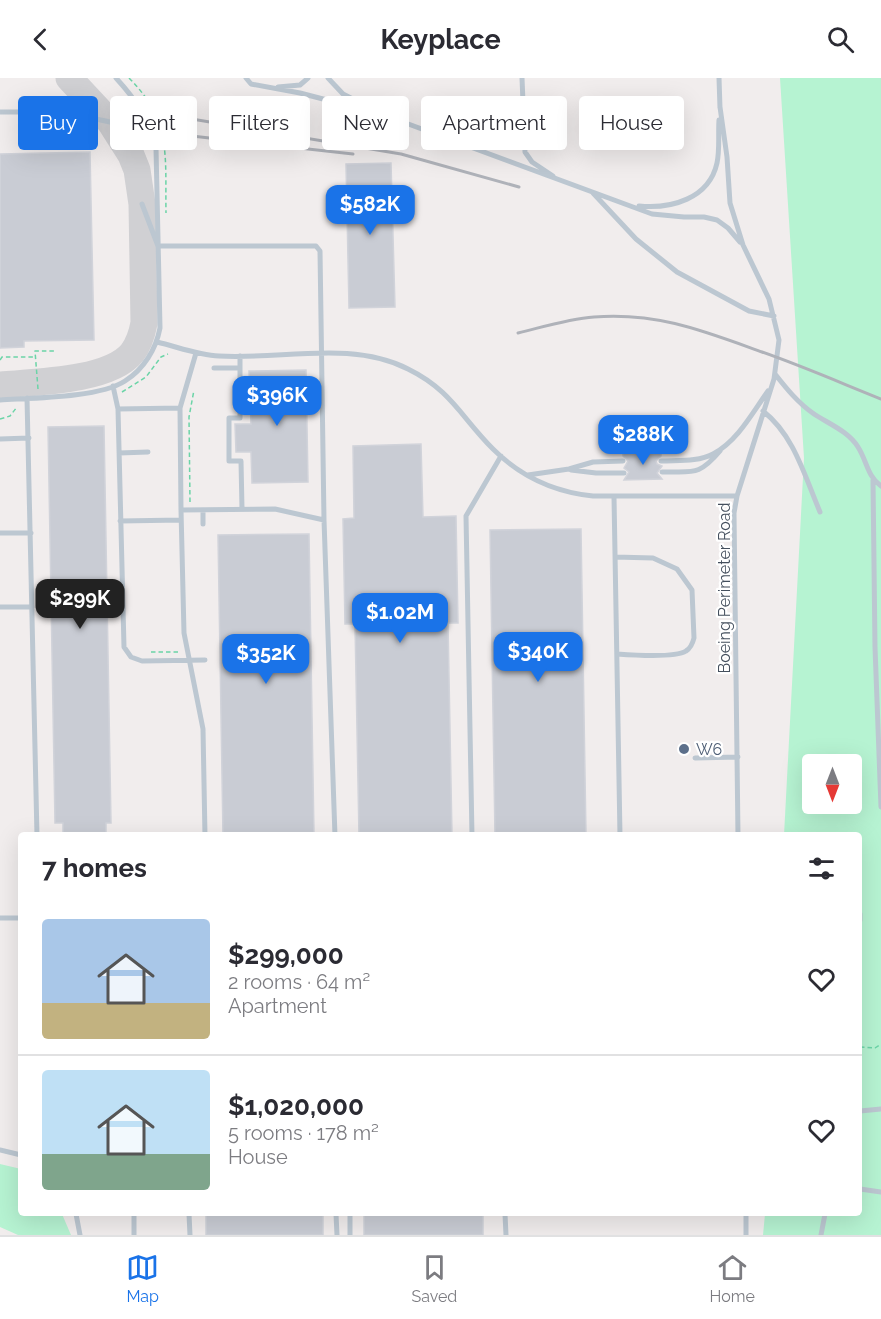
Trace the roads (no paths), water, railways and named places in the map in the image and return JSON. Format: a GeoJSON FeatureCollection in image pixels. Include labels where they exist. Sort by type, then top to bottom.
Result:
{"type":"FeatureCollection","features":[{"type":"Feature","properties":{"kind":"lane"},"geometry":{"type":"LineString","coordinates":[[0,400],[39,398],[102,390],[125,382],[145,363],[157,342],[160,328],[156,148],[147,121],[135,98],[116,78]]}},
{"type":"Feature","properties":{"kind":"lane"},"geometry":{"type":"LineString","coordinates":[[246,78],[251,84],[322,99]]}},
{"type":"Feature","properties":{"kind":"lane"},"geometry":{"type":"LineString","coordinates":[[265,87],[300,85],[308,78]]}},
{"type":"Feature","properties":{"kind":"lane","name":"Boeing Perimeter Road"},"geometry":{"type":"LineString","coordinates":[[328,78],[348,96]]}},
{"type":"Feature","properties":{"kind":"lane"},"geometry":{"type":"LineString","coordinates":[[522,78],[522,96]]}},
{"type":"Feature","properties":{"kind":"lane","name":"Boeing Perimeter Road"},"geometry":{"type":"LineString","coordinates":[[634,206],[654,207],[677,204],[695,196],[708,182],[717,163],[719,78]]}},
{"type":"Feature","properties":{"kind":"lane","name":"Boeing Perimeter Road"},"geometry":{"type":"LineString","coordinates":[[720,107],[730,203],[743,245],[769,299],[779,340],[775,374],[737,496],[734,513],[738,832]]}},
{"type":"Feature","properties":{"kind":"lane"},"geometry":{"type":"LineString","coordinates":[[0,112],[64,112],[110,122]]}},
{"type":"Feature","properties":{"kind":"lane","name":"Boeing Perimeter Road"},"geometry":{"type":"LineString","coordinates":[[409,124],[652,214],[705,217],[717,220],[728,228],[743,245]]}},
{"type":"Feature","properties":{"kind":"lane"},"geometry":{"type":"LineString","coordinates":[[525,150],[532,162],[564,183]]}},
{"type":"Feature","properties":{"kind":"lane"},"geometry":{"type":"LineString","coordinates":[[592,192],[636,239],[677,272],[748,311],[774,316]]}},
{"type":"Feature","properties":{"kind":"lane"},"geometry":{"type":"LineString","coordinates":[[141,204],[158,246]]}},
{"type":"Feature","properties":{"kind":"lane"},"geometry":{"type":"LineString","coordinates":[[158,246],[316,246],[320,251],[324,520],[335,832]]}},
{"type":"Feature","properties":{"kind":"lane"},"geometry":{"type":"LineString","coordinates":[[157,342],[196,353],[220,356],[321,354],[368,356],[391,361],[431,381],[449,396],[513,467],[554,488],[572,494],[614,497],[737,496]]}},
{"type":"Feature","properties":{"kind":"lane"},"geometry":{"type":"LineString","coordinates":[[196,353],[180,408],[181,520],[184,633],[203,729],[205,832]]}},
{"type":"Feature","properties":{"kind":"lane"},"geometry":{"type":"LineString","coordinates":[[240,356],[240,418],[229,418],[229,461],[241,461],[242,509]]}},
{"type":"Feature","properties":{"kind":"lane"},"geometry":{"type":"LineString","coordinates":[[214,368],[240,368]]}},
{"type":"Feature","properties":{"kind":"lane"},"geometry":{"type":"LineString","coordinates":[[775,374],[792,395],[812,412],[848,435],[858,447],[873,480],[875,647],[881,807]]}},
{"type":"Feature","properties":{"kind":"lane"},"geometry":{"type":"LineString","coordinates":[[113,386],[118,409],[124,647],[127,653],[136,660],[205,660]]}},
{"type":"Feature","properties":{"kind":"lane"},"geometry":{"type":"LineString","coordinates":[[662,472],[699,471],[707,466],[728,444],[771,387]]}},
{"type":"Feature","properties":{"kind":"lane"},"geometry":{"type":"LineString","coordinates":[[27,399],[37,832]]}},
{"type":"Feature","properties":{"kind":"lane"},"geometry":{"type":"LineString","coordinates":[[118,409],[180,408]]}},
{"type":"Feature","properties":{"kind":"lane"},"geometry":{"type":"LineString","coordinates":[[764,411],[776,421],[788,439],[820,512]]}},
{"type":"Feature","properties":{"kind":"lane"},"geometry":{"type":"LineString","coordinates":[[0,439],[28,438]]}},
{"type":"Feature","properties":{"kind":"lane"},"geometry":{"type":"LineString","coordinates":[[662,460],[690,460],[711,455],[728,444]]}},
{"type":"Feature","properties":{"kind":"lane"},"geometry":{"type":"LineString","coordinates":[[119,453],[148,452]]}},
{"type":"Feature","properties":{"kind":"lane"},"geometry":{"type":"LineString","coordinates":[[472,832],[466,516],[501,456]]}},
{"type":"Feature","properties":{"kind":"lane"},"geometry":{"type":"LineString","coordinates":[[569,470],[593,462],[623,461]]}},
{"type":"Feature","properties":{"kind":"lane"},"geometry":{"type":"LineString","coordinates":[[527,475],[569,470],[624,472]]}},
{"type":"Feature","properties":{"kind":"lane"},"geometry":{"type":"LineString","coordinates":[[873,480],[881,486]]}},
{"type":"Feature","properties":{"kind":"lane"},"geometry":{"type":"LineString","coordinates":[[614,497],[620,832]]}},
{"type":"Feature","properties":{"kind":"lane"},"geometry":{"type":"LineString","coordinates":[[181,510],[275,509],[324,520]]}},
{"type":"Feature","properties":{"kind":"lane"},"geometry":{"type":"LineString","coordinates":[[203,510],[203,524]]}},
{"type":"Feature","properties":{"kind":"lane"},"geometry":{"type":"LineString","coordinates":[[120,521],[181,520]]}},
{"type":"Feature","properties":{"kind":"lane"},"geometry":{"type":"LineString","coordinates":[[0,533],[30,533]]}},
{"type":"Feature","properties":{"kind":"lane"},"geometry":{"type":"LineString","coordinates":[[615,557],[653,558],[677,569],[692,590],[694,638],[687,651],[673,654],[617,654]]}},
{"type":"Feature","properties":{"kind":"lane"},"geometry":{"type":"LineString","coordinates":[[0,607],[32,607]]}},
{"type":"Feature","properties":{"kind":"lane"},"geometry":{"type":"LineString","coordinates":[[694,758],[738,757]]}},
{"type":"Feature","properties":{"kind":"lane"},"geometry":{"type":"LineString","coordinates":[[0,918],[18,918]]}},
{"type":"Feature","properties":{"kind":"lane"},"geometry":{"type":"LineString","coordinates":[[862,1111],[881,1109]]}},
{"type":"Feature","properties":{"kind":"lane"},"geometry":{"type":"LineString","coordinates":[[0,1150],[18,1154]]}},
{"type":"Feature","properties":{"kind":"lane"},"geometry":{"type":"LineString","coordinates":[[862,1189],[881,1192]]}},
{"type":"Feature","properties":{"kind":"lane"},"geometry":{"type":"LineString","coordinates":[[76,1216],[80,1235]]}},
{"type":"Feature","properties":{"kind":"lane"},"geometry":{"type":"LineString","coordinates":[[134,1216],[134,1235]]}},
{"type":"Feature","properties":{"kind":"lane"},"geometry":{"type":"LineString","coordinates":[[189,1216],[190,1235]]}},
{"type":"Feature","properties":{"kind":"lane"},"geometry":{"type":"LineString","coordinates":[[336,1216],[337,1235]]}},
{"type":"Feature","properties":{"kind":"lane"},"geometry":{"type":"LineString","coordinates":[[350,1216],[350,1235]]}},
{"type":"Feature","properties":{"kind":"lane"},"geometry":{"type":"LineString","coordinates":[[505,1216],[506,1235]]}},
{"type":"Feature","properties":{"kind":"lane"},"geometry":{"type":"LineString","coordinates":[[746,1216],[746,1235]]}},
{"type":"Feature","properties":{"kind":"lane"},"geometry":{"type":"LineString","coordinates":[[821,1235],[825,1216]]}},
{"type":"Feature","properties":{"kind":"railway"},"geometry":{"type":"LineString","coordinates":[[197,120],[401,154],[519,187]]}},
{"type":"Feature","properties":{"kind":"railway"},"geometry":{"type":"LineString","coordinates":[[197,137],[353,154]]}},
{"type":"Feature","properties":{"kind":"railway"},"geometry":{"type":"LineString","coordinates":[[518,333],[565,321],[594,317],[617,316],[660,320],[741,344],[881,399]]}},
{"type":"Feature","properties":{"kind":"place","name":"W6"},"geometry":{"type":"Point","coordinates":[684,749]}}]}
